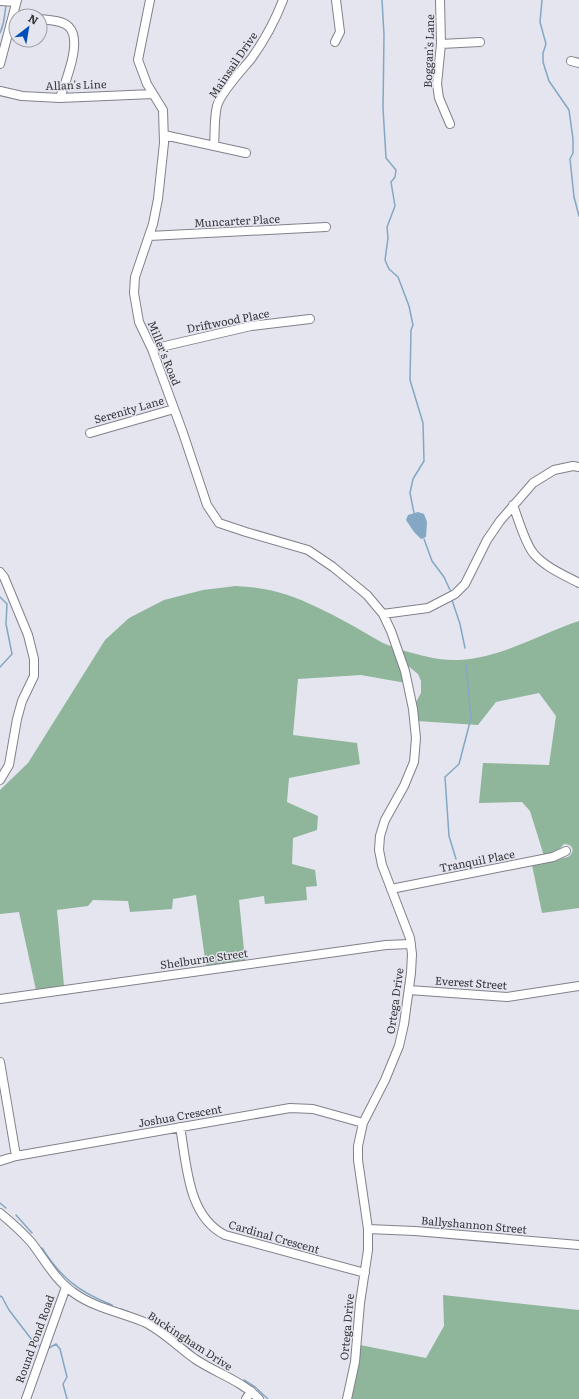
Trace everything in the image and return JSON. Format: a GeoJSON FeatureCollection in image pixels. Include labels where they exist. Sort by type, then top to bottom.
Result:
{"type":"FeatureCollection","features":[{"type":"Feature","properties":{"kind":"street","name":"Miller's Road"},"geometry":{"type":"LineString","coordinates":[[150,0],[138,60],[147,84],[163,110],[164,143],[158,199],[153,224],[135,277],[134,293],[139,322],[152,349],[207,505],[219,523],[308,550],[346,577],[366,595],[383,614]]}},
{"type":"Feature","properties":{"kind":"street","name":"Mainsail Drive"},"geometry":{"type":"LineString","coordinates":[[214,146],[217,106],[223,95],[252,57],[266,35],[277,16],[282,0]]}},
{"type":"Feature","properties":{"kind":"street"},"geometry":{"type":"LineString","coordinates":[[335,42],[340,32],[336,0]]}},
{"type":"Feature","properties":{"kind":"street","name":"Boggan's Lane"},"geometry":{"type":"LineString","coordinates":[[440,0],[441,44],[438,89],[441,103],[450,124]]}},
{"type":"Feature","properties":{"kind":"street"},"geometry":{"type":"LineString","coordinates":[[0,1],[16,1]]}},
{"type":"Feature","properties":{"kind":"street"},"geometry":{"type":"LineString","coordinates":[[48,20],[56,21],[69,27],[75,37],[74,54],[60,98]]}},
{"type":"Feature","properties":{"kind":"street"},"geometry":{"type":"LineString","coordinates":[[0,64],[8,41]]}},
{"type":"Feature","properties":{"kind":"street"},"geometry":{"type":"LineString","coordinates":[[441,44],[480,42]]}},
{"type":"Feature","properties":{"kind":"street","name":"Allan's Line"},"geometry":{"type":"LineString","coordinates":[[0,91],[22,96],[60,98],[153,94]]}},
{"type":"Feature","properties":{"kind":"street"},"geometry":{"type":"LineString","coordinates":[[164,135],[246,153]]}},
{"type":"Feature","properties":{"kind":"street","name":"Muncarter Place"},"geometry":{"type":"LineString","coordinates":[[149,236],[326,227]]}},
{"type":"Feature","properties":{"kind":"street","name":"Driftwood Place"},"geometry":{"type":"LineString","coordinates":[[152,349],[251,326],[310,319]]}},
{"type":"Feature","properties":{"kind":"street","name":"Serenity Lane"},"geometry":{"type":"LineString","coordinates":[[90,433],[174,409]]}},
{"type":"Feature","properties":{"kind":"street"},"geometry":{"type":"LineString","coordinates":[[383,614],[428,608],[455,594],[465,584],[487,540],[513,505],[533,483],[554,470],[573,466],[579,467]]}},
{"type":"Feature","properties":{"kind":"street"},"geometry":{"type":"LineString","coordinates":[[513,505],[525,538],[533,553],[541,561],[579,583]]}},
{"type":"Feature","properties":{"kind":"street"},"geometry":{"type":"LineString","coordinates":[[0,572],[5,580],[28,635],[34,659],[34,676],[18,713],[9,764],[0,780]]}},
{"type":"Feature","properties":{"kind":"street","name":"Ortega Drive"},"geometry":{"type":"LineString","coordinates":[[347,1399],[356,1358],[360,1303],[368,1250],[368,1229],[358,1152],[359,1139],[363,1123],[385,1080],[397,1052],[404,1024],[412,959],[411,944],[408,932],[391,889],[379,850],[380,836],[385,820],[410,774],[415,756],[416,738],[407,677],[391,631],[383,614]]}},
{"type":"Feature","properties":{"kind":"street","name":"Tranquil Place"},"geometry":{"type":"LineString","coordinates":[[391,889],[554,857],[566,851]]}},
{"type":"Feature","properties":{"kind":"street","name":"Shelburne Street"},"geometry":{"type":"LineString","coordinates":[[0,998],[386,945],[411,944]]}},
{"type":"Feature","properties":{"kind":"street","name":"Everest Street"},"geometry":{"type":"LineString","coordinates":[[409,990],[506,997],[579,986]]}},
{"type":"Feature","properties":{"kind":"street"},"geometry":{"type":"LineString","coordinates":[[0,1062],[16,1156]]}},
{"type":"Feature","properties":{"kind":"street","name":"Joshua Crescent"},"geometry":{"type":"LineString","coordinates":[[0,1161],[16,1156],[298,1107],[312,1109],[363,1123]]}},
{"type":"Feature","properties":{"kind":"street","name":"Cardinal Crescent"},"geometry":{"type":"LineString","coordinates":[[180,1127],[191,1188],[201,1214],[211,1227],[225,1235],[365,1273]]}},
{"type":"Feature","properties":{"kind":"street","name":"Buckingham Drive"},"geometry":{"type":"LineString","coordinates":[[0,1213],[31,1243],[56,1277],[66,1287],[81,1298],[151,1326],[203,1364],[250,1391],[259,1399]]}},
{"type":"Feature","properties":{"kind":"street","name":"Ballyshannon Street"},"geometry":{"type":"LineString","coordinates":[[368,1229],[415,1231],[579,1245]]}},
{"type":"Feature","properties":{"kind":"street","name":"Round Pond Road"},"geometry":{"type":"LineString","coordinates":[[26,1399],[66,1287]]}},
{"type":"Feature","properties":{"kind":"street"},"geometry":{"type":"LineString","coordinates":[[246,1399],[250,1391]]}},
{"type":"Feature","properties":{"kind":"green space"},"geometry":{"type":"Polygon","coordinates":[[[236,586],[264,589],[295,598],[325,611],[395,648],[406,683],[361,675],[298,679],[293,735],[357,743],[360,764],[289,778],[287,802],[318,816],[317,830],[293,838],[292,864],[315,870],[317,886],[306,887],[307,900],[265,904],[264,896],[239,900],[245,960],[206,966],[196,895],[173,899],[172,909],[130,912],[128,901],[93,900],[88,906],[57,910],[64,986],[36,990],[19,912],[0,914],[0,790],[28,763],[105,640],[129,618],[164,600],[203,590],[236,586]]]}},
{"type":"Feature","properties":{"kind":"green space"},"geometry":{"type":"Polygon","coordinates":[[[579,621],[579,908],[542,913],[532,865],[568,857],[573,851],[570,845],[564,844],[555,854],[544,856],[530,811],[522,802],[479,803],[483,763],[549,765],[556,716],[539,693],[496,702],[478,725],[417,721],[415,704],[421,693],[421,681],[418,674],[407,665],[401,650],[444,660],[475,658],[490,655],[520,645],[579,621]]]}},
{"type":"Feature","properties":{"kind":"green space"},"geometry":{"type":"Polygon","coordinates":[[[443,1295],[579,1310],[579,1399],[350,1399],[360,1345],[426,1358],[444,1326],[443,1295]]]}},
{"type":"Feature","properties":{"kind":"water"},"geometry":{"type":"Polygon","coordinates":[[[418,512],[424,514],[427,522],[426,537],[421,539],[406,520],[408,515],[418,512]]]}},
{"type":"Feature","properties":{"kind":"waterway"},"geometry":{"type":"LineString","coordinates":[[382,0],[384,35],[383,108],[386,158],[396,170],[395,177],[391,182],[395,206],[387,227],[388,238],[385,260],[389,269],[398,277],[409,306],[413,325],[411,330],[410,380],[423,423],[424,461],[413,479],[410,493],[414,513]]}},
{"type":"Feature","properties":{"kind":"waterway"},"geometry":{"type":"LineString","coordinates":[[542,0],[540,22],[546,44],[543,53],[543,62],[549,81],[569,110],[573,139],[573,153],[570,159],[574,197],[579,216]]}},
{"type":"Feature","properties":{"kind":"waterway"},"geometry":{"type":"LineString","coordinates":[[0,33],[4,22],[6,5]]}},
{"type":"Feature","properties":{"kind":"waterway"},"geometry":{"type":"LineString","coordinates":[[424,539],[432,561],[444,577],[450,590]]}},
{"type":"Feature","properties":{"kind":"waterway"},"geometry":{"type":"LineString","coordinates":[[0,597],[7,604],[6,624],[12,654],[0,667]]}},
{"type":"Feature","properties":{"kind":"waterway"},"geometry":{"type":"LineString","coordinates":[[452,600],[460,624],[465,648]]}},
{"type":"Feature","properties":{"kind":"waterway"},"geometry":{"type":"LineString","coordinates":[[456,859],[449,836],[445,777],[459,764],[471,718],[466,664]]}},
{"type":"Feature","properties":{"kind":"waterway"},"geometry":{"type":"LineString","coordinates":[[0,1203],[6,1208]]}},
{"type":"Feature","properties":{"kind":"waterway"},"geometry":{"type":"LineString","coordinates":[[16,1215],[32,1233]]}},
{"type":"Feature","properties":{"kind":"waterway"},"geometry":{"type":"LineString","coordinates":[[42,1248],[56,1268],[72,1283],[90,1295],[112,1305]]}},
{"type":"Feature","properties":{"kind":"waterway"},"geometry":{"type":"LineString","coordinates":[[0,1296],[35,1344],[42,1347]]}},
{"type":"Feature","properties":{"kind":"waterway"},"geometry":{"type":"LineString","coordinates":[[121,1309],[144,1318],[164,1330]]}},
{"type":"Feature","properties":{"kind":"waterway"},"geometry":{"type":"LineString","coordinates":[[177,1340],[191,1350]]}},
{"type":"Feature","properties":{"kind":"waterway"},"geometry":{"type":"LineString","coordinates":[[49,1348],[56,1344],[60,1349],[67,1377],[63,1384],[67,1399]]}},
{"type":"Feature","properties":{"kind":"waterway"},"geometry":{"type":"LineString","coordinates":[[197,1355],[207,1362]]}},
{"type":"Feature","properties":{"kind":"waterway"},"geometry":{"type":"LineString","coordinates":[[220,1369],[236,1377]]}},
{"type":"Feature","properties":{"kind":"waterway"},"geometry":{"type":"LineString","coordinates":[[244,1380],[255,1387],[268,1399]]}}]}
